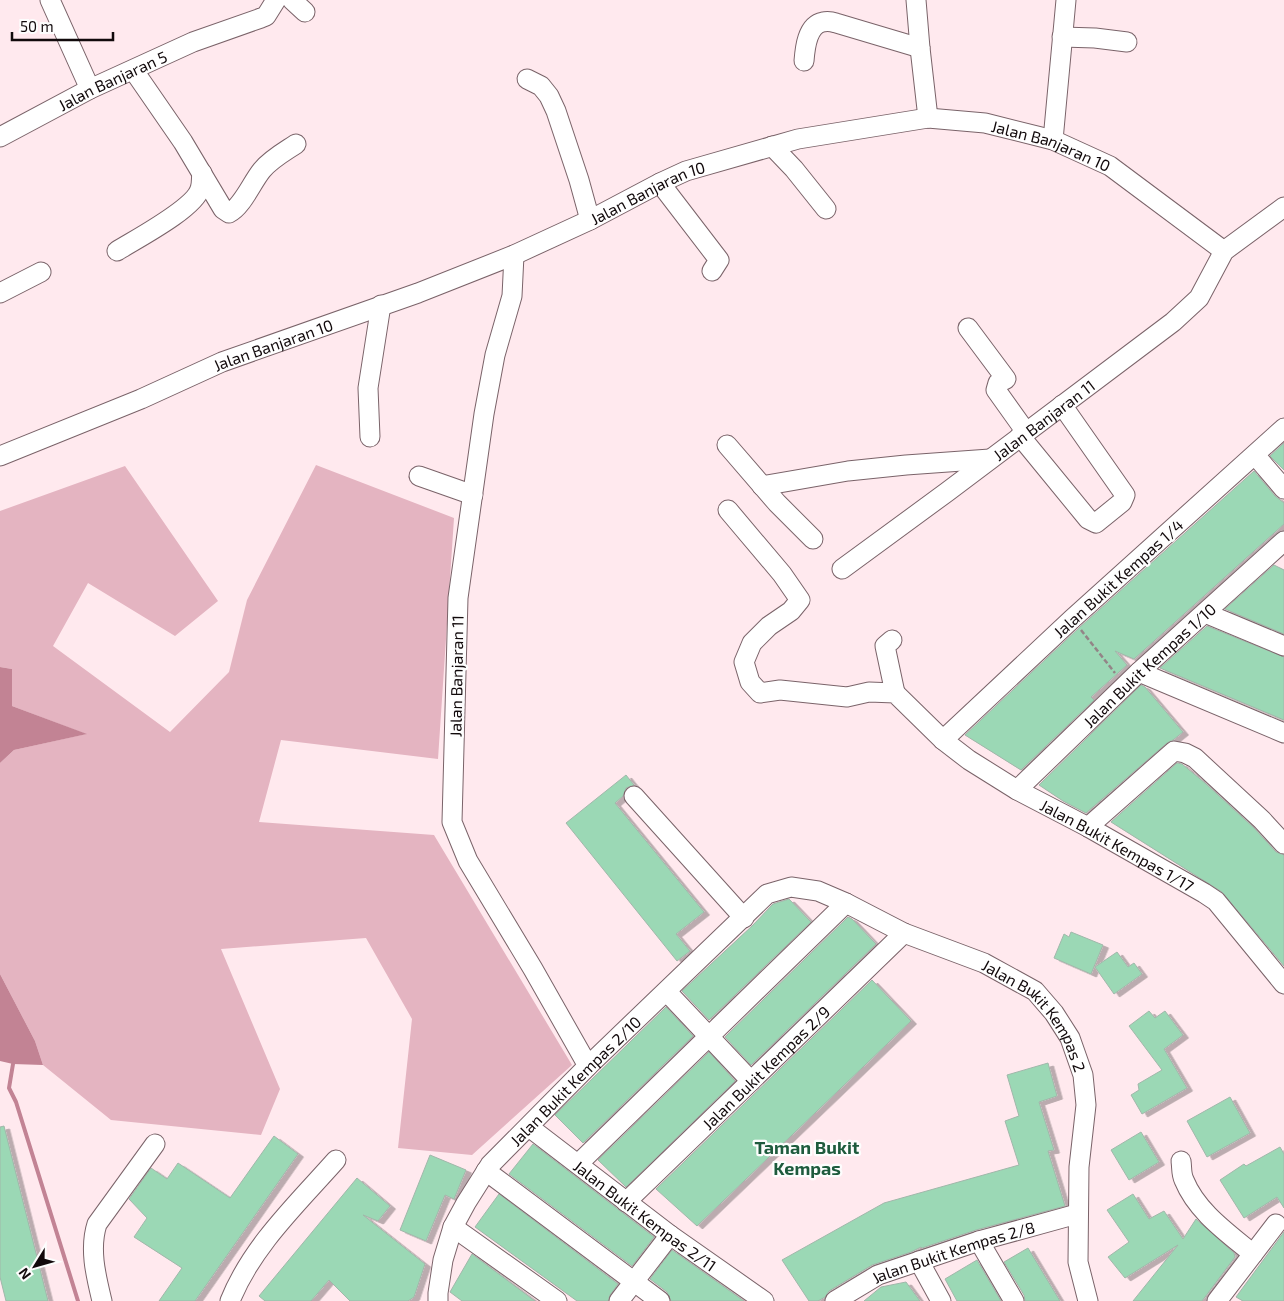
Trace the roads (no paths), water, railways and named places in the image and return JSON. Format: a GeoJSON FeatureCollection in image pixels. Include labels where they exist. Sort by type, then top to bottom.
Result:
{"type":"FeatureCollection","features":[{"type":"Feature","properties":{"kind":"street"},"geometry":{"type":"LineString","coordinates":[[50,0],[90,89]]}},
{"type":"Feature","properties":{"kind":"street","name":"Jalan Banjaran 5"},"geometry":{"type":"LineString","coordinates":[[0,136],[90,89],[134,71],[193,42],[266,16],[276,0]]}},
{"type":"Feature","properties":{"kind":"street"},"geometry":{"type":"LineString","coordinates":[[916,0],[928,118]]}},
{"type":"Feature","properties":{"kind":"street"},"geometry":{"type":"LineString","coordinates":[[1053,140],[1066,0]]}},
{"type":"Feature","properties":{"kind":"street"},"geometry":{"type":"LineString","coordinates":[[804,61],[808,37],[814,27],[823,22],[836,23],[920,48]]}},
{"type":"Feature","properties":{"kind":"street"},"geometry":{"type":"LineString","coordinates":[[1062,38],[1095,38],[1127,42]]}},
{"type":"Feature","properties":{"kind":"street"},"geometry":{"type":"LineString","coordinates":[[134,71],[229,213],[236,210],[262,169],[296,144]]}},
{"type":"Feature","properties":{"kind":"street"},"geometry":{"type":"LineString","coordinates":[[527,79],[541,86],[549,96],[556,111],[590,220]]}},
{"type":"Feature","properties":{"kind":"street","name":"Jalan Banjaran 10"},"geometry":{"type":"LineString","coordinates":[[0,456],[141,399],[222,362],[418,293],[514,255],[590,220],[686,171],[798,139],[928,118],[985,123],[1053,140],[1110,166],[1224,251]]}},
{"type":"Feature","properties":{"kind":"street"},"geometry":{"type":"LineString","coordinates":[[772,146],[794,169],[826,209]]}},
{"type":"Feature","properties":{"kind":"street"},"geometry":{"type":"LineString","coordinates":[[117,252],[183,209],[195,198],[200,189],[202,173]]}},
{"type":"Feature","properties":{"kind":"street"},"geometry":{"type":"LineString","coordinates":[[660,183],[719,260],[712,271]]}},
{"type":"Feature","properties":{"kind":"street"},"geometry":{"type":"LineString","coordinates":[[1224,251],[1284,207]]}},
{"type":"Feature","properties":{"kind":"street","name":"Jalan Banjaran 11"},"geometry":{"type":"LineString","coordinates":[[842,570],[1173,322],[1199,298],[1224,251]]}},
{"type":"Feature","properties":{"kind":"street","name":"Jalan Banjaran 11"},"geometry":{"type":"LineString","coordinates":[[514,255],[512,296],[495,355],[484,414],[458,598],[452,822],[468,861],[534,969],[588,1066]]}},
{"type":"Feature","properties":{"kind":"street"},"geometry":{"type":"LineString","coordinates":[[0,293],[41,272]]}},
{"type":"Feature","properties":{"kind":"street"},"geometry":{"type":"LineString","coordinates":[[370,437],[368,388],[381,305]]}},
{"type":"Feature","properties":{"kind":"street"},"geometry":{"type":"LineString","coordinates":[[968,328],[1006,379],[998,383],[996,390],[1023,434],[1088,519],[1096,523],[1122,502],[1125,495],[1062,405]]}},
{"type":"Feature","properties":{"kind":"street","name":"Jalan Bukit Kempas 1/4"},"geometry":{"type":"LineString","coordinates":[[949,734],[1072,619],[1284,428]]}},
{"type":"Feature","properties":{"kind":"street"},"geometry":{"type":"LineString","coordinates":[[727,446],[777,503],[813,539]]}},
{"type":"Feature","properties":{"kind":"street"},"geometry":{"type":"LineString","coordinates":[[1254,455],[1284,489]]}},
{"type":"Feature","properties":{"kind":"street"},"geometry":{"type":"LineString","coordinates":[[762,486],[848,471],[990,459]]}},
{"type":"Feature","properties":{"kind":"street"},"geometry":{"type":"LineString","coordinates":[[419,476],[473,495]]}},
{"type":"Feature","properties":{"kind":"street"},"geometry":{"type":"LineString","coordinates":[[728,510],[782,574],[800,600],[791,611],[769,626],[752,643],[744,662],[750,682],[760,693],[780,690],[847,697],[869,692],[896,692],[885,646],[892,640]]}},
{"type":"Feature","properties":{"kind":"street","name":"Jalan Bukit Kempas 1/10"},"geometry":{"type":"LineString","coordinates":[[1017,790],[1139,672],[1205,613],[1277,557],[1284,541]]}},
{"type":"Feature","properties":{"kind":"street"},"geometry":{"type":"LineString","coordinates":[[1205,613],[1284,646]]}},
{"type":"Feature","properties":{"kind":"street"},"geometry":{"type":"LineString","coordinates":[[1139,672],[1284,733]]}},
{"type":"Feature","properties":{"kind":"street","name":"Jalan Bukit Kempas 1/17"},"geometry":{"type":"LineString","coordinates":[[896,692],[949,734],[969,760],[1017,790],[1088,827],[1216,901],[1284,984]]}},
{"type":"Feature","properties":{"kind":"street"},"geometry":{"type":"LineString","coordinates":[[1088,827],[1174,751],[1185,753],[1195,758],[1262,820],[1284,844]]}},
{"type":"Feature","properties":{"kind":"street"},"geometry":{"type":"LineString","coordinates":[[634,796],[744,918]]}},
{"type":"Feature","properties":{"kind":"street","name":"Jalan Bukit Kempas 2"},"geometry":{"type":"LineString","coordinates":[[767,894],[791,887],[818,891],[846,903],[904,933],[984,963],[1035,991],[1054,1013],[1070,1038],[1083,1075],[1086,1105],[1079,1167],[1078,1262],[1088,1301]]}},
{"type":"Feature","properties":{"kind":"street","name":"Jalan Bukit Kempas 2/10"},"geometry":{"type":"LineString","coordinates":[[442,1298],[442,1260],[453,1227],[486,1171],[588,1066],[767,894]]}},
{"type":"Feature","properties":{"kind":"street"},"geometry":{"type":"LineString","coordinates":[[578,1164],[846,903]]}},
{"type":"Feature","properties":{"kind":"street","name":"Jalan Bukit Kempas 2/9"},"geometry":{"type":"LineString","coordinates":[[626,1202],[904,933]]}},
{"type":"Feature","properties":{"kind":"street"},"geometry":{"type":"LineString","coordinates":[[667,992],[751,1081]]}},
{"type":"Feature","properties":{"kind":"street","name":"Jalan Bukit Kempas 2/11"},"geometry":{"type":"LineString","coordinates":[[529,1127],[670,1236],[764,1301]]}},
{"type":"Feature","properties":{"kind":"street"},"geometry":{"type":"LineString","coordinates":[[102,1301],[94,1256],[93,1237],[97,1224],[155,1144]]}},
{"type":"Feature","properties":{"kind":"street"},"geometry":{"type":"LineString","coordinates":[[230,1301],[243,1273],[260,1247],[336,1160]]}},
{"type":"Feature","properties":{"kind":"street"},"geometry":{"type":"LineString","coordinates":[[1181,1160],[1183,1179],[1196,1200],[1210,1218],[1252,1254]]}},
{"type":"Feature","properties":{"kind":"street"},"geometry":{"type":"LineString","coordinates":[[486,1171],[660,1301]]}},
{"type":"Feature","properties":{"kind":"street","name":"Jalan Bukit Kempas 2/8"},"geometry":{"type":"LineString","coordinates":[[835,1301],[878,1275],[979,1241],[1078,1214]]}},
{"type":"Feature","properties":{"kind":"street"},"geometry":{"type":"LineString","coordinates":[[1224,1299],[1252,1254],[1276,1224]]}},
{"type":"Feature","properties":{"kind":"street"},"geometry":{"type":"LineString","coordinates":[[453,1227],[557,1301]]}},
{"type":"Feature","properties":{"kind":"street"},"geometry":{"type":"LineString","coordinates":[[619,1301],[670,1236]]}},
{"type":"Feature","properties":{"kind":"street"},"geometry":{"type":"LineString","coordinates":[[979,1241],[1014,1301]]}},
{"type":"Feature","properties":{"kind":"street"},"geometry":{"type":"LineString","coordinates":[[919,1262],[940,1301]]}},
{"type":"Feature","properties":{"kind":"waterway"},"geometry":{"type":"LineString","coordinates":[[13,1064],[9,1088],[16,1102],[78,1301]]}},
{"type":"Feature","properties":{"kind":"district","name":"Taman Bukit Kempas"},"geometry":{"type":"Point","coordinates":[807,1157]}}]}
